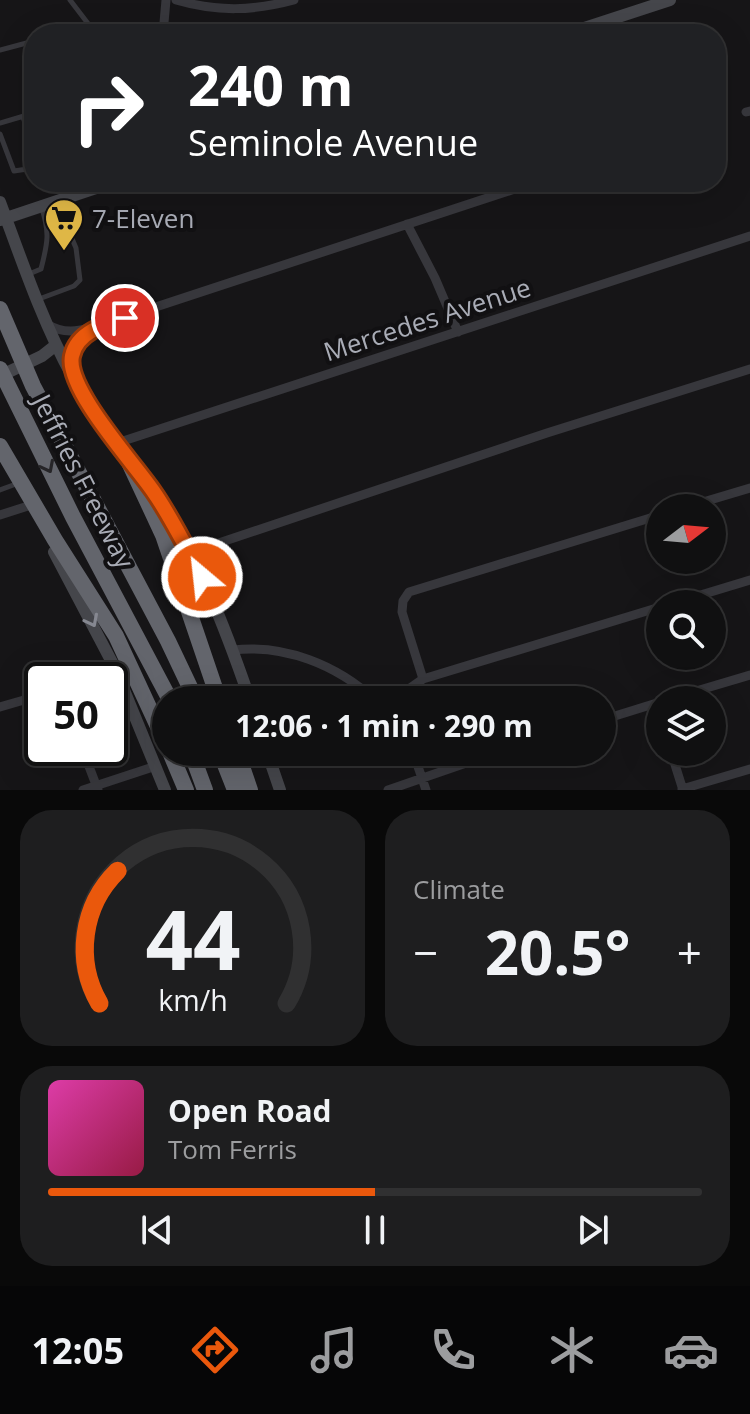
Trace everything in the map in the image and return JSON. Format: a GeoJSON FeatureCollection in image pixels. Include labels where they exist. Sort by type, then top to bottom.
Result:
{"type":"FeatureCollection","features":[{"type":"Feature","properties":{"kind":"highway","name":"Jeffries Freeway"},"geometry":{"type":"LineString","coordinates":[[0,309],[33,386],[189,686]]}},
{"type":"Feature","properties":{"kind":"highway","name":"Jeffries Freeway"},"geometry":{"type":"LineString","coordinates":[[0,369],[73,517],[163,686]]}},
{"type":"Feature","properties":{"kind":"highway"},"geometry":{"type":"LineString","coordinates":[[0,446],[116,636],[152,714]]}},
{"type":"Feature","properties":{"kind":"highway"},"geometry":{"type":"LineString","coordinates":[[127,458],[163,535],[214,686]]}},
{"type":"Feature","properties":{"kind":"highway"},"geometry":{"type":"LineString","coordinates":[[176,766],[186,790]]}},
{"type":"Feature","properties":{"kind":"highway"},"geometry":{"type":"LineString","coordinates":[[196,766],[205,790]]}},
{"type":"Feature","properties":{"kind":"highway"},"geometry":{"type":"LineString","coordinates":[[226,766],[235,790]]}},
{"type":"Feature","properties":{"kind":"highway"},"geometry":{"type":"LineString","coordinates":[[242,766],[250,790]]}},
{"type":"Feature","properties":{"kind":"main road"},"geometry":{"type":"LineString","coordinates":[[597,24],[670,0]]}},
{"type":"Feature","properties":{"kind":"main road"},"geometry":{"type":"LineString","coordinates":[[3,219],[74,192]]}},
{"type":"Feature","properties":{"kind":"main road"},"geometry":{"type":"LineString","coordinates":[[0,202],[3,219],[56,345],[74,379],[127,458],[153,490],[189,553],[215,605],[245,686]]}},
{"type":"Feature","properties":{"kind":"main road"},"geometry":{"type":"LineString","coordinates":[[0,376],[42,356],[56,345]]}},
{"type":"Feature","properties":{"kind":"main road"},"geometry":{"type":"LineString","coordinates":[[0,455],[109,656],[152,757]]}},
{"type":"Feature","properties":{"kind":"main road"},"geometry":{"type":"LineString","coordinates":[[156,766],[165,790]]}},
{"type":"Feature","properties":{"kind":"main road"},"geometry":{"type":"LineString","coordinates":[[272,766],[280,790]]}},
{"type":"Feature","properties":{"kind":"street"},"geometry":{"type":"LineString","coordinates":[[164,24],[166,0]]}},
{"type":"Feature","properties":{"kind":"street"},"geometry":{"type":"LineString","coordinates":[[176,0],[201,7],[242,10],[294,0]]}},
{"type":"Feature","properties":{"kind":"street"},"geometry":{"type":"LineString","coordinates":[[47,324],[58,331],[73,333],[98,326],[505,192]]}},
{"type":"Feature","properties":{"kind":"street"},"geometry":{"type":"LineString","coordinates":[[407,224],[458,332]]}},
{"type":"Feature","properties":{"kind":"street","name":"Mercedes Avenue"},"geometry":{"type":"LineString","coordinates":[[117,443],[750,236]]}},
{"type":"Feature","properties":{"kind":"street"},"geometry":{"type":"LineString","coordinates":[[74,379],[71,363],[75,348],[98,326]]}},
{"type":"Feature","properties":{"kind":"street"},"geometry":{"type":"LineString","coordinates":[[189,553],[547,433],[750,369]]}},
{"type":"Feature","properties":{"kind":"street"},"geometry":{"type":"LineString","coordinates":[[726,495],[750,488]]}},
{"type":"Feature","properties":{"kind":"street"},"geometry":{"type":"LineString","coordinates":[[0,515],[28,506]]}},
{"type":"Feature","properties":{"kind":"street"},"geometry":{"type":"LineString","coordinates":[[423,679],[402,612],[403,601],[409,592],[646,519]]}},
{"type":"Feature","properties":{"kind":"street"},"geometry":{"type":"LineString","coordinates":[[717,590],[750,580]]}},
{"type":"Feature","properties":{"kind":"street"},"geometry":{"type":"LineString","coordinates":[[409,686],[423,679],[646,611]]}},
{"type":"Feature","properties":{"kind":"street"},"geometry":{"type":"LineString","coordinates":[[233,650],[273,650],[302,657],[337,672],[356,686]]}},
{"type":"Feature","properties":{"kind":"street"},"geometry":{"type":"LineString","coordinates":[[714,686],[750,675]]}},
{"type":"Feature","properties":{"kind":"street"},"geometry":{"type":"LineString","coordinates":[[0,707],[24,700]]}},
{"type":"Feature","properties":{"kind":"street"},"geometry":{"type":"LineString","coordinates":[[616,716],[646,707]]}},
{"type":"Feature","properties":{"kind":"street"},"geometry":{"type":"LineString","coordinates":[[89,766],[97,788]]}},
{"type":"Feature","properties":{"kind":"street"},"geometry":{"type":"LineString","coordinates":[[83,790],[97,788],[156,766]]}},
{"type":"Feature","properties":{"kind":"street"},"geometry":{"type":"LineString","coordinates":[[419,766],[426,790]]}},
{"type":"Feature","properties":{"kind":"street"},"geometry":{"type":"LineString","coordinates":[[388,790],[456,766]]}},
{"type":"Feature","properties":{"kind":"street"},"geometry":{"type":"LineString","coordinates":[[675,766],[682,790],[750,769]]}},
{"type":"Feature","properties":{"kind":"lane"},"geometry":{"type":"LineString","coordinates":[[70,0],[88,24]]}},
{"type":"Feature","properties":{"kind":"lane"},"geometry":{"type":"LineString","coordinates":[[0,50],[24,44]]}},
{"type":"Feature","properties":{"kind":"lane"},"geometry":{"type":"LineString","coordinates":[[0,123],[23,116],[24,119]]}},
{"type":"Feature","properties":{"kind":"lane"},"geometry":{"type":"LineString","coordinates":[[0,134],[14,171],[24,170]]}},
{"type":"Feature","properties":{"kind":"lane"},"geometry":{"type":"LineString","coordinates":[[38,300],[74,286],[80,280],[76,248],[56,201]]}},
{"type":"Feature","properties":{"kind":"lane"},"geometry":{"type":"LineString","coordinates":[[28,274],[41,269],[48,240],[48,227],[41,206]]}},
{"type":"Feature","properties":{"kind":"lane"},"geometry":{"type":"LineString","coordinates":[[0,490],[16,484]]}},
{"type":"Feature","properties":{"kind":"place","name":"7-Eleven"},"geometry":{"type":"Point","coordinates":[64,252]}},
{"type":"Feature","properties":{"kind":"route"},"geometry":{"type":"LineString","coordinates":[[125,318],[98,326],[79,342],[72,356],[74,379],[127,458],[153,490],[202,577]]}}]}
